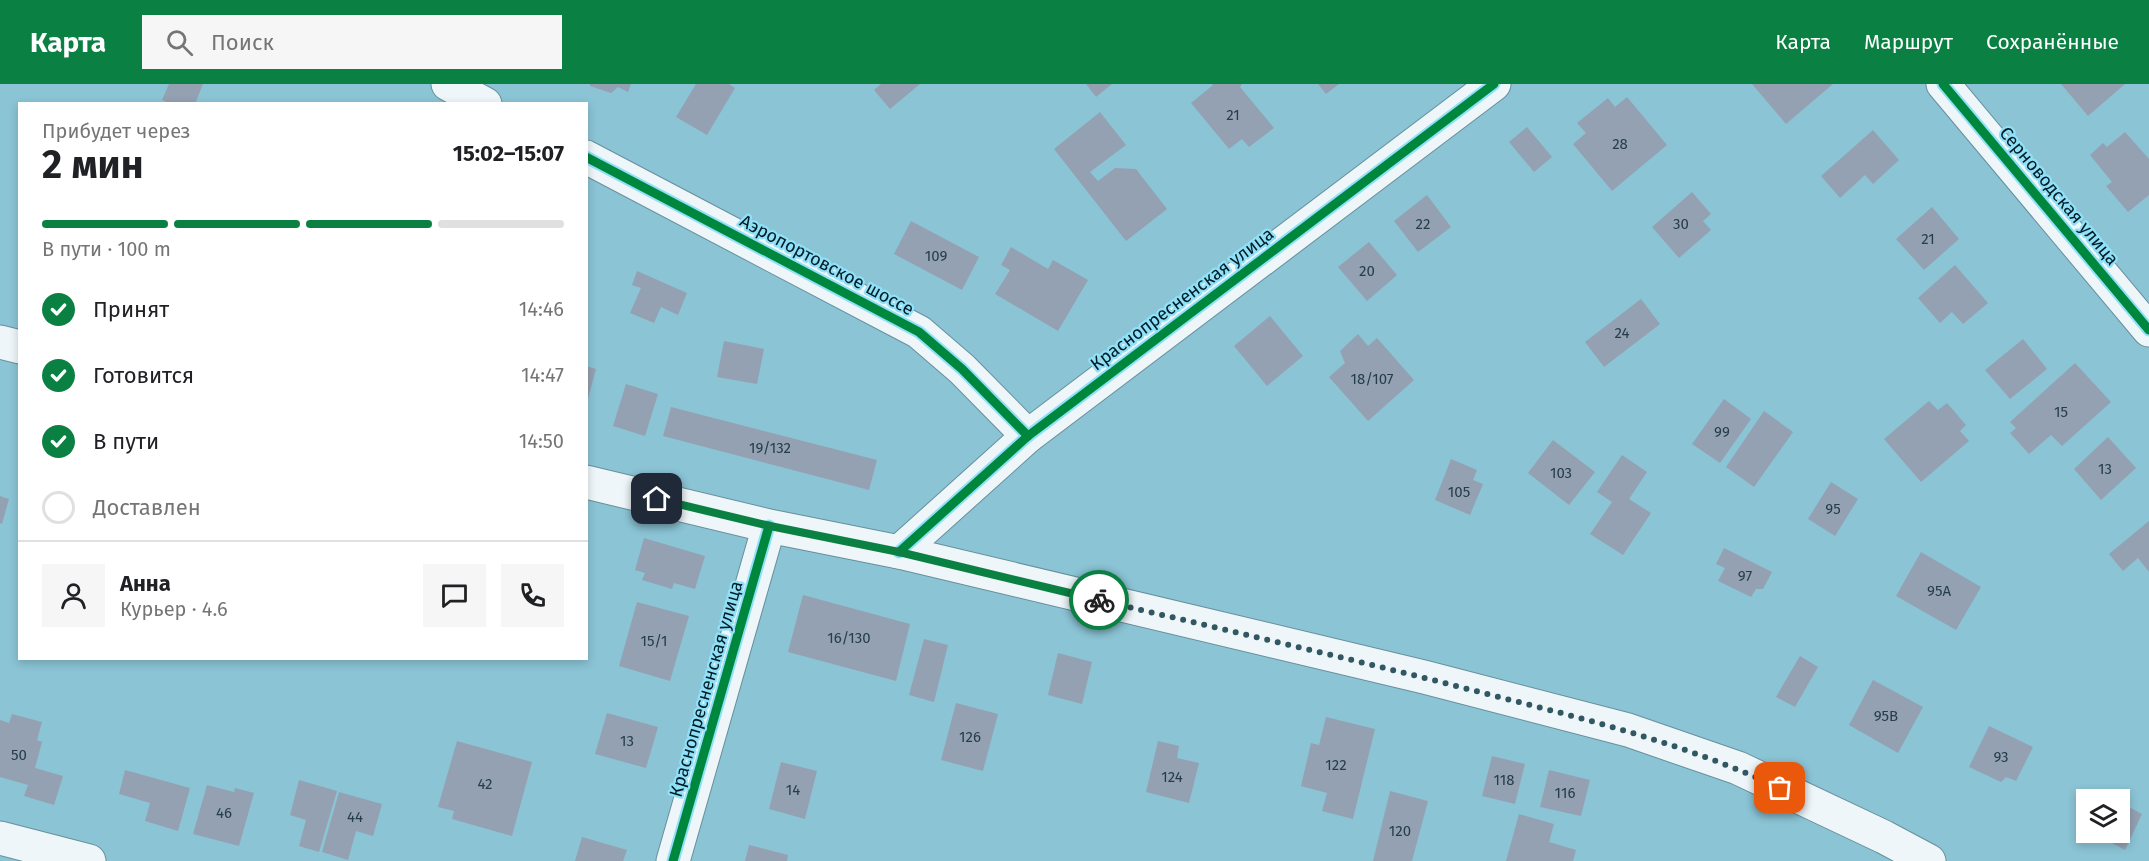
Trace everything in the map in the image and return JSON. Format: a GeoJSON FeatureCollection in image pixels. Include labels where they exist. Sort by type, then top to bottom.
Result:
{"type":"FeatureCollection","features":[{"type":"Feature","properties":{"kind":"street"},"geometry":{"type":"LineString","coordinates":[[448,84],[481,102]]}},
{"type":"Feature","properties":{"kind":"street","name":"Краснопресненская улица"},"geometry":{"type":"LineString","coordinates":[[899,552],[1028,436],[1494,84]]}},
{"type":"Feature","properties":{"kind":"street","name":"Серноводская улица"},"geometry":{"type":"LineString","coordinates":[[1943,84],[2149,330]]}},
{"type":"Feature","properties":{"kind":"street","name":"Аэропортовское шоссе"},"geometry":{"type":"LineString","coordinates":[[588,158],[919,332],[962,369],[1028,436]]}},
{"type":"Feature","properties":{"kind":"street"},"geometry":{"type":"LineString","coordinates":[[0,342],[18,346]]}},
{"type":"Feature","properties":{"kind":"street"},"geometry":{"type":"LineString","coordinates":[[588,482],[770,526],[899,552],[1424,677],[1628,730],[1738,768],[1884,837],[1929,861]]}},
{"type":"Feature","properties":{"kind":"street","name":"Краснопресненская улица"},"geometry":{"type":"LineString","coordinates":[[674,861],[770,526]]}},
{"type":"Feature","properties":{"kind":"street"},"geometry":{"type":"LineString","coordinates":[[0,838],[89,861]]}},
{"type":"Feature","properties":{"kind":"building"},"geometry":{"type":"Polygon","coordinates":[[[169,84],[203,84],[196,102],[162,100],[169,84]]]}},
{"type":"Feature","properties":{"kind":"building"},"geometry":{"type":"Polygon","coordinates":[[[590,84],[631,84],[628,92],[618,87],[611,93],[590,86],[590,84]]]}},
{"type":"Feature","properties":{"kind":"building"},"geometry":{"type":"Polygon","coordinates":[[[696,84],[729,84],[735,88],[707,135],[676,117],[696,84]]]}},
{"type":"Feature","properties":{"kind":"building"},"geometry":{"type":"Polygon","coordinates":[[[881,84],[920,84],[890,109],[874,90],[881,84]]]}},
{"type":"Feature","properties":{"kind":"building"},"geometry":{"type":"Polygon","coordinates":[[[1086,84],[1112,84],[1096,97],[1086,84]]]}},
{"type":"Feature","properties":{"kind":"building"},"geometry":{"type":"Polygon","coordinates":[[[1212,84],[1242,84],[1240,87],[1274,128],[1249,147],[1242,139],[1229,149],[1191,103],[1212,84]]]}},
{"type":"Feature","properties":{"kind":"building"},"geometry":{"type":"Polygon","coordinates":[[[1318,84],[1339,84],[1326,94],[1318,84]]]}},
{"type":"Feature","properties":{"kind":"building"},"geometry":{"type":"Polygon","coordinates":[[[1752,84],[1833,84],[1786,124],[1752,84]]]}},
{"type":"Feature","properties":{"kind":"building"},"geometry":{"type":"Polygon","coordinates":[[[2061,84],[2125,84],[2088,116],[2061,84]]]}},
{"type":"Feature","properties":{"kind":"building"},"geometry":{"type":"Polygon","coordinates":[[[1627,97],[1667,145],[1612,191],[1573,144],[1586,133],[1577,123],[1608,98],[1615,107],[1627,97]]]}},
{"type":"Feature","properties":{"kind":"building"},"geometry":{"type":"Polygon","coordinates":[[[1100,112],[1126,145],[1090,172],[1098,181],[1115,168],[1136,169],[1167,209],[1126,241],[1054,149],[1100,112]]]}},
{"type":"Feature","properties":{"kind":"building"},"geometry":{"type":"Polygon","coordinates":[[[1527,127],[1552,157],[1534,172],[1509,142],[1527,127]]]}},
{"type":"Feature","properties":{"kind":"building"},"geometry":{"type":"Polygon","coordinates":[[[1873,130],[1899,160],[1873,184],[1865,175],[1840,198],[1821,176],[1873,130]]]}},
{"type":"Feature","properties":{"kind":"building"},"geometry":{"type":"Polygon","coordinates":[[[2125,132],[2149,159],[2149,195],[2128,212],[2106,186],[2112,182],[2090,155],[2103,143],[2107,147],[2125,132]]]}},
{"type":"Feature","properties":{"kind":"building"},"geometry":{"type":"Polygon","coordinates":[[[1692,192],[1711,214],[1703,221],[1711,230],[1679,258],[1652,227],[1692,192]]]}},
{"type":"Feature","properties":{"kind":"building"},"geometry":{"type":"Polygon","coordinates":[[[1427,195],[1451,227],[1418,252],[1394,221],[1427,195]]]}},
{"type":"Feature","properties":{"kind":"building"},"geometry":{"type":"Polygon","coordinates":[[[1932,207],[1959,239],[1924,270],[1896,239],[1932,207]]]}},
{"type":"Feature","properties":{"kind":"building"},"geometry":{"type":"Polygon","coordinates":[[[911,221],[979,257],[962,290],[894,254],[911,221]]]}},
{"type":"Feature","properties":{"kind":"building"},"geometry":{"type":"Polygon","coordinates":[[[1369,242],[1397,275],[1367,301],[1338,267],[1369,242]]]}},
{"type":"Feature","properties":{"kind":"building"},"geometry":{"type":"Polygon","coordinates":[[[1011,247],[1048,269],[1053,260],[1088,280],[1058,331],[995,294],[1010,270],[1001,265],[1011,247]]]}},
{"type":"Feature","properties":{"kind":"building"},"geometry":{"type":"Polygon","coordinates":[[[1955,265],[1988,303],[1963,324],[1952,312],[1940,323],[1918,298],[1955,265]]]}},
{"type":"Feature","properties":{"kind":"building"},"geometry":{"type":"Polygon","coordinates":[[[637,271],[687,293],[678,315],[661,307],[654,323],[630,313],[641,288],[632,285],[637,271]]]}},
{"type":"Feature","properties":{"kind":"building"},"geometry":{"type":"Polygon","coordinates":[[[1641,299],[1660,324],[1604,367],[1585,342],[1641,299]]]}},
{"type":"Feature","properties":{"kind":"building"},"geometry":{"type":"Polygon","coordinates":[[[1270,316],[1303,356],[1267,386],[1234,346],[1270,316]]]}},
{"type":"Feature","properties":{"kind":"building"},"geometry":{"type":"Polygon","coordinates":[[[1358,334],[1368,346],[1377,338],[1414,380],[1368,421],[1329,377],[1345,363],[1340,351],[1358,334]]]}},
{"type":"Feature","properties":{"kind":"building"},"geometry":{"type":"Polygon","coordinates":[[[2023,339],[2047,369],[2010,399],[1985,370],[2023,339]]]}},
{"type":"Feature","properties":{"kind":"building"},"geometry":{"type":"Polygon","coordinates":[[[724,341],[764,349],[757,384],[717,377],[724,341]]]}},
{"type":"Feature","properties":{"kind":"building"},"geometry":{"type":"Polygon","coordinates":[[[2075,363],[2111,402],[2062,446],[2051,435],[2029,454],[2010,433],[2016,428],[2010,422],[2075,363]]]}},
{"type":"Feature","properties":{"kind":"building"},"geometry":{"type":"Polygon","coordinates":[[[588,367],[596,369],[588,398],[588,367]]]}},
{"type":"Feature","properties":{"kind":"building"},"geometry":{"type":"Polygon","coordinates":[[[626,384],[658,394],[645,436],[613,426],[626,384]]]}},
{"type":"Feature","properties":{"kind":"building"},"geometry":{"type":"Polygon","coordinates":[[[1724,399],[1751,419],[1720,463],[1692,444],[1724,399]]]}},
{"type":"Feature","properties":{"kind":"building"},"geometry":{"type":"Polygon","coordinates":[[[1929,401],[1938,410],[1947,403],[1966,425],[1960,431],[1969,441],[1921,482],[1884,439],[1929,401]]]}},
{"type":"Feature","properties":{"kind":"building"},"geometry":{"type":"Polygon","coordinates":[[[671,407],[877,460],[869,490],[663,436],[671,407]]]}},
{"type":"Feature","properties":{"kind":"building"},"geometry":{"type":"Polygon","coordinates":[[[1764,411],[1793,432],[1754,487],[1726,467],[1764,411]]]}},
{"type":"Feature","properties":{"kind":"building"},"geometry":{"type":"Polygon","coordinates":[[[2108,437],[2136,468],[2101,500],[2074,469],[2108,437]]]}},
{"type":"Feature","properties":{"kind":"building"},"geometry":{"type":"Polygon","coordinates":[[[1553,440],[1595,472],[1569,505],[1528,473],[1553,440]]]}},
{"type":"Feature","properties":{"kind":"building"},"geometry":{"type":"Polygon","coordinates":[[[1622,455],[1647,472],[1629,499],[1651,513],[1623,555],[1590,534],[1612,502],[1597,492],[1622,455]]]}},
{"type":"Feature","properties":{"kind":"building"},"geometry":{"type":"Polygon","coordinates":[[[1451,459],[1477,470],[1473,480],[1483,484],[1470,515],[1435,500],[1451,459]]]}},
{"type":"Feature","properties":{"kind":"building"},"geometry":{"type":"Polygon","coordinates":[[[1831,482],[1858,499],[1835,536],[1808,519],[1831,482]]]}},
{"type":"Feature","properties":{"kind":"building"},"geometry":{"type":"Polygon","coordinates":[[[0,496],[9,499],[2,524],[0,523],[0,496]]]}},
{"type":"Feature","properties":{"kind":"building"},"geometry":{"type":"Polygon","coordinates":[[[2149,521],[2149,572],[2138,558],[2123,571],[2109,554],[2149,521]]]}},
{"type":"Feature","properties":{"kind":"building"},"geometry":{"type":"Polygon","coordinates":[[[644,538],[705,556],[695,589],[674,583],[672,589],[642,580],[645,573],[635,570],[644,538]]]}},
{"type":"Feature","properties":{"kind":"building"},"geometry":{"type":"Polygon","coordinates":[[[1724,548],[1772,572],[1763,589],[1756,589],[1751,597],[1718,581],[1725,568],[1716,564],[1724,548]]]}},
{"type":"Feature","properties":{"kind":"building"},"geometry":{"type":"Polygon","coordinates":[[[1921,552],[1981,587],[1956,630],[1896,596],[1921,552]]]}},
{"type":"Feature","properties":{"kind":"building"},"geometry":{"type":"Polygon","coordinates":[[[803,595],[910,624],[896,681],[788,652],[803,595]]]}},
{"type":"Feature","properties":{"kind":"building"},"geometry":{"type":"Polygon","coordinates":[[[637,602],[689,616],[670,681],[619,666],[637,602]]]}},
{"type":"Feature","properties":{"kind":"building"},"geometry":{"type":"Polygon","coordinates":[[[924,639],[948,645],[934,702],[909,695],[924,639]]]}},
{"type":"Feature","properties":{"kind":"building"},"geometry":{"type":"Polygon","coordinates":[[[1058,653],[1092,662],[1082,704],[1048,695],[1058,653]]]}},
{"type":"Feature","properties":{"kind":"building"},"geometry":{"type":"Polygon","coordinates":[[[1800,656],[1818,667],[1795,707],[1776,697],[1800,656]]]}},
{"type":"Feature","properties":{"kind":"building"},"geometry":{"type":"Polygon","coordinates":[[[1873,680],[1923,707],[1898,753],[1849,725],[1873,680]]]}},
{"type":"Feature","properties":{"kind":"building"},"geometry":{"type":"Polygon","coordinates":[[[956,703],[998,714],[983,771],[941,760],[956,703]]]}},
{"type":"Feature","properties":{"kind":"building"},"geometry":{"type":"Polygon","coordinates":[[[607,713],[658,727],[646,768],[595,754],[607,713]]]}},
{"type":"Feature","properties":{"kind":"building"},"geometry":{"type":"Polygon","coordinates":[[[12,714],[42,722],[37,740],[42,742],[35,768],[63,776],[54,805],[24,796],[28,785],[0,777],[0,720],[9,723],[12,714]]]}},
{"type":"Feature","properties":{"kind":"building"},"geometry":{"type":"Polygon","coordinates":[[[1326,717],[1375,729],[1353,819],[1322,811],[1327,793],[1301,786],[1311,743],[1319,745],[1326,717]]]}},
{"type":"Feature","properties":{"kind":"building"},"geometry":{"type":"Polygon","coordinates":[[[1989,726],[2033,747],[2016,781],[2006,777],[2001,782],[1969,767],[1989,726]]]}},
{"type":"Feature","properties":{"kind":"building"},"geometry":{"type":"Polygon","coordinates":[[[457,741],[532,762],[512,836],[452,819],[454,811],[438,807],[457,741]]]}},
{"type":"Feature","properties":{"kind":"building"},"geometry":{"type":"Polygon","coordinates":[[[1158,741],[1179,746],[1177,758],[1199,763],[1189,803],[1146,792],[1158,741]]]}},
{"type":"Feature","properties":{"kind":"building"},"geometry":{"type":"Polygon","coordinates":[[[1492,756],[1525,764],[1515,804],[1482,796],[1492,756]]]}},
{"type":"Feature","properties":{"kind":"building"},"geometry":{"type":"Polygon","coordinates":[[[781,762],[817,771],[805,819],[769,809],[781,762]]]}},
{"type":"Feature","properties":{"kind":"building"},"geometry":{"type":"Polygon","coordinates":[[[125,770],[190,788],[178,831],[145,821],[150,803],[119,794],[125,770]]]}},
{"type":"Feature","properties":{"kind":"building"},"geometry":{"type":"Polygon","coordinates":[[[1549,770],[1590,780],[1581,816],[1540,807],[1549,770]]]}},
{"type":"Feature","properties":{"kind":"building"},"geometry":{"type":"Polygon","coordinates":[[[299,780],[337,791],[319,852],[299,846],[306,820],[290,815],[299,780]]]}},
{"type":"Feature","properties":{"kind":"building"},"geometry":{"type":"Polygon","coordinates":[[[207,785],[234,792],[235,788],[254,793],[239,846],[193,834],[207,785]]]}},
{"type":"Feature","properties":{"kind":"building"},"geometry":{"type":"Polygon","coordinates":[[[1390,791],[1428,801],[1412,861],[1373,861],[1390,791]]]}},
{"type":"Feature","properties":{"kind":"building"},"geometry":{"type":"Polygon","coordinates":[[[339,792],[382,804],[373,836],[356,831],[348,860],[322,852],[339,792]]]}},
{"type":"Feature","properties":{"kind":"building"},"geometry":{"type":"Polygon","coordinates":[[[2130,807],[2142,814],[2130,839],[2130,807]]]}},
{"type":"Feature","properties":{"kind":"building"},"geometry":{"type":"Polygon","coordinates":[[[1519,814],[1554,824],[1549,842],[1576,850],[1573,861],[1506,861],[1519,814]]]}},
{"type":"Feature","properties":{"kind":"building"},"geometry":{"type":"Polygon","coordinates":[[[582,837],[627,850],[623,861],[575,861],[582,837]]]}},
{"type":"Feature","properties":{"kind":"building"},"geometry":{"type":"Polygon","coordinates":[[[2112,843],[2128,843],[2125,850],[2112,843]]]}},
{"type":"Feature","properties":{"kind":"building"},"geometry":{"type":"Polygon","coordinates":[[[749,845],[788,855],[787,861],[745,861],[749,845]]]}},
{"type":"Feature","properties":{"kind":"cycle path"},"geometry":{"type":"LineString","coordinates":[[899,552],[1028,436],[1494,84]]}},
{"type":"Feature","properties":{"kind":"cycle path"},"geometry":{"type":"LineString","coordinates":[[1943,84],[2149,330]]}},
{"type":"Feature","properties":{"kind":"cycle path"},"geometry":{"type":"LineString","coordinates":[[588,158],[919,332],[962,369],[1028,436]]}},
{"type":"Feature","properties":{"kind":"cycle path"},"geometry":{"type":"LineString","coordinates":[[673,861],[769,526]]}},
{"type":"Feature","properties":{"kind":"way so far"},"geometry":{"type":"LineString","coordinates":[[1099,600],[1424,677],[1628,730],[1738,768],[1780,788]]}},
{"type":"Feature","properties":{"kind":"route"},"geometry":{"type":"LineString","coordinates":[[657,499],[770,526],[899,552],[1099,600]]}}]}
